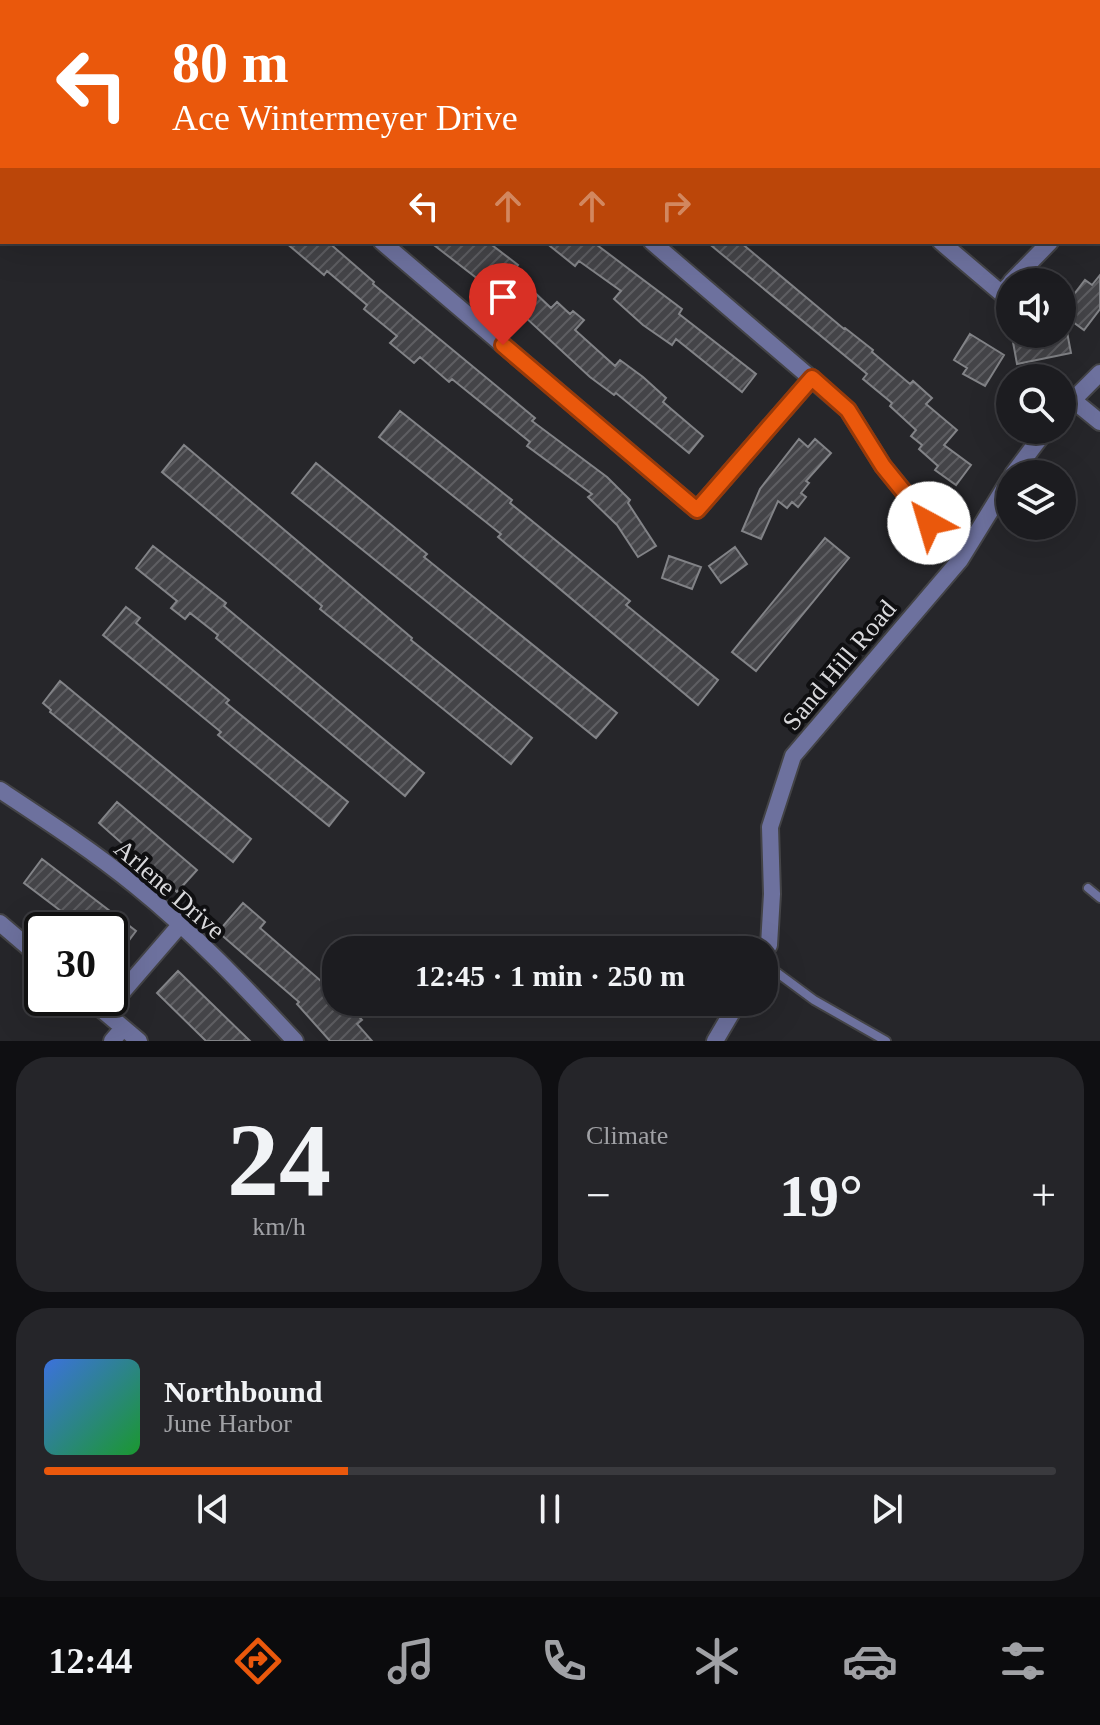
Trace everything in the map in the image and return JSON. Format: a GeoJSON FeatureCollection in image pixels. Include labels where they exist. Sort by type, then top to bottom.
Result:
{"type":"FeatureCollection","features":[{"type":"Feature","properties":{"kind":"street"},"geometry":{"type":"LineString","coordinates":[[384,244],[697,510],[812,378]]}},
{"type":"Feature","properties":{"kind":"street"},"geometry":{"type":"LineString","coordinates":[[654,244],[848,410],[883,466],[960,560]]}},
{"type":"Feature","properties":{"kind":"street"},"geometry":{"type":"LineString","coordinates":[[944,244],[996,278]]}},
{"type":"Feature","properties":{"kind":"street"},"geometry":{"type":"LineString","coordinates":[[1025,268],[1048,244]]}},
{"type":"Feature","properties":{"kind":"street"},"geometry":{"type":"LineString","coordinates":[[1076,397],[1100,373]]}},
{"type":"Feature","properties":{"kind":"street"},"geometry":{"type":"LineString","coordinates":[[1076,409],[1100,422]]}},
{"type":"Feature","properties":{"kind":"street","name":"Sand Hill Road"},"geometry":{"type":"LineString","coordinates":[[770,936],[770,827],[793,756],[960,560],[996,502]]}},
{"type":"Feature","properties":{"kind":"street","name":"Arlene Drive"},"geometry":{"type":"LineString","coordinates":[[0,790],[76,840],[138,888],[180,925],[295,1041]]}},
{"type":"Feature","properties":{"kind":"street"},"geometry":{"type":"LineString","coordinates":[[0,923],[24,944]]}},
{"type":"Feature","properties":{"kind":"street"},"geometry":{"type":"LineString","coordinates":[[128,985],[180,925]]}},
{"type":"Feature","properties":{"kind":"street"},"geometry":{"type":"LineString","coordinates":[[110,1016],[139,1041]]}},
{"type":"Feature","properties":{"kind":"street"},"geometry":{"type":"LineString","coordinates":[[715,1041],[730,1016]]}},
{"type":"Feature","properties":{"kind":"street"},"geometry":{"type":"LineString","coordinates":[[112,1041],[123,1028]]}},
{"type":"Feature","properties":{"kind":"lane"},"geometry":{"type":"LineString","coordinates":[[1088,888],[1100,898]]}},
{"type":"Feature","properties":{"kind":"lane"},"geometry":{"type":"LineString","coordinates":[[778,973],[814,1000],[886,1041]]}},
{"type":"Feature","properties":{"kind":"building"},"geometry":{"type":"Polygon","coordinates":[[[287,244],[330,244],[373,284],[535,418],[532,421],[607,477],[630,500],[628,503],[656,546],[638,557],[617,525],[588,497],[592,494],[527,446],[530,442],[452,379],[449,382],[420,357],[414,363],[390,343],[397,336],[364,309],[367,305],[327,271],[324,275],[287,244]]]}},
{"type":"Feature","properties":{"kind":"building"},"geometry":{"type":"Polygon","coordinates":[[[433,244],[491,244],[518,265],[513,272],[551,308],[557,302],[570,314],[573,311],[584,320],[575,330],[615,366],[620,360],[643,377],[666,398],[663,402],[703,436],[689,453],[616,393],[614,395],[590,377],[496,293],[433,244]]]}},
{"type":"Feature","properties":{"kind":"building"},"geometry":{"type":"Polygon","coordinates":[[[548,244],[596,244],[682,309],[679,314],[756,374],[742,392],[676,339],[672,345],[643,325],[614,299],[621,291],[579,261],[575,266],[548,244]]]}},
{"type":"Feature","properties":{"kind":"building"},"geometry":{"type":"Polygon","coordinates":[[[709,244],[742,244],[910,384],[913,381],[932,398],[926,404],[957,430],[944,445],[971,465],[956,485],[935,470],[938,466],[919,449],[922,445],[911,436],[916,430],[890,406],[892,403],[863,379],[867,374],[709,244]]]}},
{"type":"Feature","properties":{"kind":"building"},"geometry":{"type":"Polygon","coordinates":[[[1100,275],[1100,309],[1084,330],[1076,324],[1076,292],[1085,280],[1092,285],[1100,275]]]}},
{"type":"Feature","properties":{"kind":"building"},"geometry":{"type":"Polygon","coordinates":[[[970,334],[1004,355],[985,386],[963,374],[967,368],[954,360],[970,334]]]}},
{"type":"Feature","properties":{"kind":"building"},"geometry":{"type":"Polygon","coordinates":[[[1014,348],[1070,348],[1071,353],[1017,364],[1014,348]]]}},
{"type":"Feature","properties":{"kind":"building"},"geometry":{"type":"Polygon","coordinates":[[[400,411],[512,500],[510,503],[630,601],[626,605],[718,680],[698,705],[498,537],[501,534],[379,437],[400,411]]]}},
{"type":"Feature","properties":{"kind":"building"},"geometry":{"type":"Polygon","coordinates":[[[799,439],[808,447],[815,439],[831,453],[806,481],[809,483],[801,493],[806,497],[798,507],[792,502],[787,508],[778,501],[761,539],[742,531],[760,489],[799,439]]]}},
{"type":"Feature","properties":{"kind":"building"},"geometry":{"type":"Polygon","coordinates":[[[184,445],[411,640],[532,738],[511,764],[320,609],[322,606],[162,472],[184,445]]]}},
{"type":"Feature","properties":{"kind":"building"},"geometry":{"type":"Polygon","coordinates":[[[316,463],[427,554],[424,557],[617,713],[596,738],[292,493],[316,463]]]}},
{"type":"Feature","properties":{"kind":"building"},"geometry":{"type":"Polygon","coordinates":[[[825,538],[849,558],[756,671],[732,652],[825,538]]]}},
{"type":"Feature","properties":{"kind":"building"},"geometry":{"type":"Polygon","coordinates":[[[153,546],[226,603],[224,606],[424,773],[405,796],[216,638],[218,635],[190,613],[185,619],[171,608],[177,601],[136,568],[153,546]]]}},
{"type":"Feature","properties":{"kind":"building"},"geometry":{"type":"Polygon","coordinates":[[[735,547],[747,564],[721,583],[709,566],[735,547]]]}},
{"type":"Feature","properties":{"kind":"building"},"geometry":{"type":"Polygon","coordinates":[[[669,556],[701,567],[692,589],[662,578],[669,556]]]}},
{"type":"Feature","properties":{"kind":"building"},"geometry":{"type":"Polygon","coordinates":[[[126,607],[140,618],[136,623],[229,700],[226,703],[348,802],[329,826],[103,635],[126,607]]]}},
{"type":"Feature","properties":{"kind":"building"},"geometry":{"type":"Polygon","coordinates":[[[60,681],[251,839],[233,862],[50,712],[43,703],[60,681]]]}},
{"type":"Feature","properties":{"kind":"building"},"geometry":{"type":"Polygon","coordinates":[[[117,802],[197,870],[177,892],[99,823],[117,802]]]}},
{"type":"Feature","properties":{"kind":"building"},"geometry":{"type":"Polygon","coordinates":[[[42,859],[111,912],[62,912],[24,883],[42,859]]]}},
{"type":"Feature","properties":{"kind":"building"},"geometry":{"type":"Polygon","coordinates":[[[243,903],[265,922],[260,928],[322,982],[322,1016],[358,1016],[362,1020],[357,1024],[372,1041],[330,1041],[297,1004],[299,1002],[218,932],[243,903]]]}},
{"type":"Feature","properties":{"kind":"building"},"geometry":{"type":"Polygon","coordinates":[[[128,925],[136,931],[128,942],[128,925]]]}},
{"type":"Feature","properties":{"kind":"building"},"geometry":{"type":"Polygon","coordinates":[[[178,971],[250,1041],[206,1041],[157,993],[178,971]]]}},
{"type":"Feature","properties":{"kind":"route"},"geometry":{"type":"LineString","coordinates":[[503,345],[697,510],[812,378],[848,410],[883,466],[929,523]]}}]}
